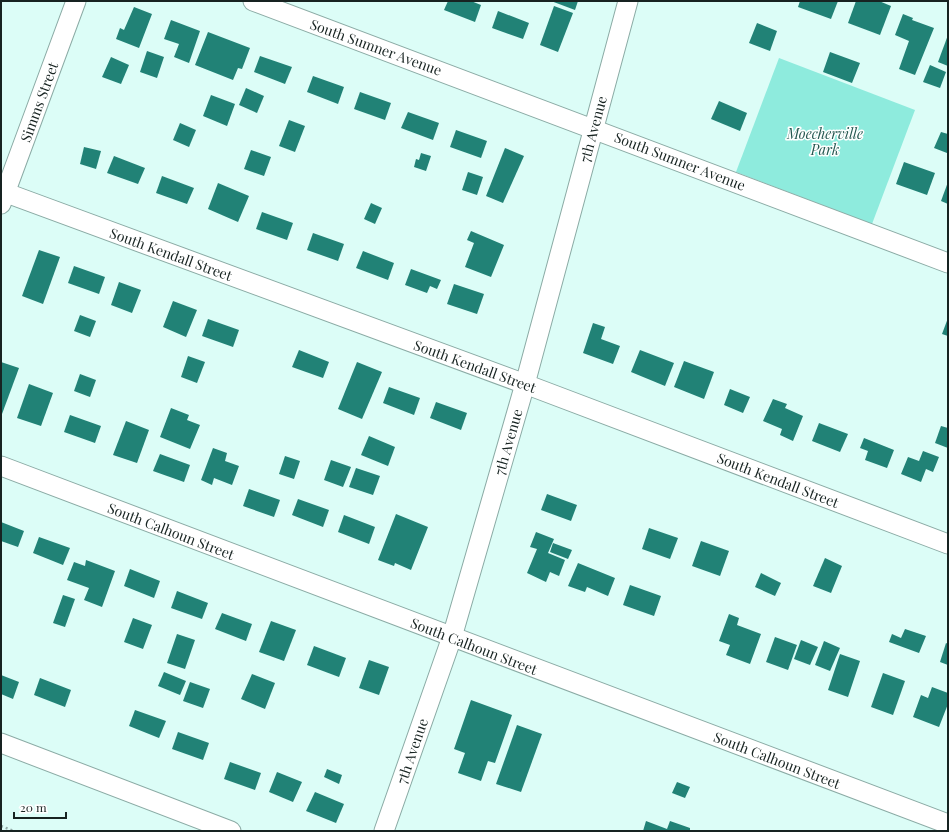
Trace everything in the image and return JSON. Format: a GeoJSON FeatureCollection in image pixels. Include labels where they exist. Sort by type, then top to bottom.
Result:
{"type":"FeatureCollection","features":[{"type":"Feature","properties":{"kind":"street","name":"Simms Street"},"geometry":{"type":"LineString","coordinates":[[2,196],[76,1]]}},
{"type":"Feature","properties":{"kind":"street","name":"South Sumner Avenue"},"geometry":{"type":"LineString","coordinates":[[253,1],[948,262]]}},
{"type":"Feature","properties":{"kind":"street","name":"7th Avenue"},"geometry":{"type":"LineString","coordinates":[[384,831],[452,637],[525,384],[628,1]]}},
{"type":"Feature","properties":{"kind":"street","name":"South Kendall Street"},"geometry":{"type":"LineString","coordinates":[[2,196],[525,384],[948,544]]}},
{"type":"Feature","properties":{"kind":"street","name":"South Calhoun Street"},"geometry":{"type":"LineString","coordinates":[[1,466],[948,824]]}},
{"type":"Feature","properties":{"kind":"street"},"geometry":{"type":"LineString","coordinates":[[1,743],[231,831]]}},
{"type":"Feature","properties":{"kind":"path"},"geometry":{"type":"LineString","coordinates":[[1,826],[14,831]]}},
{"type":"Feature","properties":{"kind":"green space","name":"Moecherville Park"},"geometry":{"type":"Polygon","coordinates":[[[779,58],[915,110],[872,224],[736,172],[779,58]]]}},
{"type":"Feature","properties":{"kind":"building"},"geometry":{"type":"Polygon","coordinates":[[[448,1],[471,1],[481,5],[475,22],[444,10],[448,1]]]}},
{"type":"Feature","properties":{"kind":"building"},"geometry":{"type":"Polygon","coordinates":[[[551,1],[578,1],[575,10],[551,1]]]}},
{"type":"Feature","properties":{"kind":"building"},"geometry":{"type":"Polygon","coordinates":[[[800,1],[838,1],[831,19],[798,7],[800,1]]]}},
{"type":"Feature","properties":{"kind":"building"},"geometry":{"type":"Polygon","coordinates":[[[856,1],[879,1],[891,6],[880,35],[848,23],[856,1]]]}},
{"type":"Feature","properties":{"kind":"building"},"geometry":{"type":"Polygon","coordinates":[[[554,6],[573,13],[558,52],[540,45],[554,6]]]}},
{"type":"Feature","properties":{"kind":"building"},"geometry":{"type":"Polygon","coordinates":[[[134,7],[152,14],[139,48],[116,39],[120,28],[124,30],[134,7]]]}},
{"type":"Feature","properties":{"kind":"building"},"geometry":{"type":"Polygon","coordinates":[[[498,11],[529,23],[523,39],[492,28],[498,11]]]}},
{"type":"Feature","properties":{"kind":"building"},"geometry":{"type":"Polygon","coordinates":[[[903,14],[913,18],[912,20],[934,28],[915,75],[899,69],[909,41],[895,35],[903,14]]]}},
{"type":"Feature","properties":{"kind":"building"},"geometry":{"type":"Polygon","coordinates":[[[171,20],[200,31],[189,63],[174,57],[179,44],[164,39],[171,20]]]}},
{"type":"Feature","properties":{"kind":"building"},"geometry":{"type":"Polygon","coordinates":[[[757,23],[777,31],[770,51],[749,43],[757,23]]]}},
{"type":"Feature","properties":{"kind":"building"},"geometry":{"type":"Polygon","coordinates":[[[208,32],[250,48],[242,69],[238,68],[233,80],[195,65],[208,32]]]}},
{"type":"Feature","properties":{"kind":"building"},"geometry":{"type":"Polygon","coordinates":[[[948,35],[948,66],[938,62],[948,35]]]}},
{"type":"Feature","properties":{"kind":"building"},"geometry":{"type":"Polygon","coordinates":[[[147,51],[164,57],[157,78],[140,72],[147,51]]]}},
{"type":"Feature","properties":{"kind":"building"},"geometry":{"type":"Polygon","coordinates":[[[830,52],[860,63],[852,83],[823,72],[830,52]]]}},
{"type":"Feature","properties":{"kind":"building"},"geometry":{"type":"Polygon","coordinates":[[[260,56],[292,67],[285,84],[254,72],[260,56]]]}},
{"type":"Feature","properties":{"kind":"building"},"geometry":{"type":"Polygon","coordinates":[[[111,57],[129,65],[121,84],[102,77],[111,57]]]}},
{"type":"Feature","properties":{"kind":"building"},"geometry":{"type":"Polygon","coordinates":[[[930,65],[946,72],[940,88],[923,82],[930,65]]]}},
{"type":"Feature","properties":{"kind":"building"},"geometry":{"type":"Polygon","coordinates":[[[313,76],[344,87],[338,104],[307,92],[313,76]]]}},
{"type":"Feature","properties":{"kind":"building"},"geometry":{"type":"Polygon","coordinates":[[[246,88],[264,96],[257,113],[239,105],[246,88]]]}},
{"type":"Feature","properties":{"kind":"building"},"geometry":{"type":"Polygon","coordinates":[[[360,92],[391,103],[385,120],[354,109],[360,92]]]}},
{"type":"Feature","properties":{"kind":"building"},"geometry":{"type":"Polygon","coordinates":[[[211,95],[235,104],[227,126],[203,116],[211,95]]]}},
{"type":"Feature","properties":{"kind":"building"},"geometry":{"type":"Polygon","coordinates":[[[719,101],[747,113],[740,131],[711,119],[719,101]]]}},
{"type":"Feature","properties":{"kind":"building"},"geometry":{"type":"Polygon","coordinates":[[[408,112],[439,123],[433,140],[401,128],[408,112]]]}},
{"type":"Feature","properties":{"kind":"building"},"geometry":{"type":"Polygon","coordinates":[[[289,120],[305,126],[295,152],[279,146],[289,120]]]}},
{"type":"Feature","properties":{"kind":"building"},"geometry":{"type":"Polygon","coordinates":[[[180,123],[196,130],[189,147],[173,140],[180,123]]]}},
{"type":"Feature","properties":{"kind":"building"},"geometry":{"type":"Polygon","coordinates":[[[456,130],[487,141],[481,158],[450,147],[456,130]]]}},
{"type":"Feature","properties":{"kind":"building"},"geometry":{"type":"Polygon","coordinates":[[[941,132],[948,134],[947,153],[934,148],[941,132]]]}},
{"type":"Feature","properties":{"kind":"building"},"geometry":{"type":"Polygon","coordinates":[[[84,147],[101,151],[96,169],[80,164],[84,147]]]}},
{"type":"Feature","properties":{"kind":"building"},"geometry":{"type":"Polygon","coordinates":[[[505,148],[524,156],[503,203],[486,196],[505,148]]]}},
{"type":"Feature","properties":{"kind":"building"},"geometry":{"type":"Polygon","coordinates":[[[251,150],[271,157],[264,176],[244,169],[251,150]]]}},
{"type":"Feature","properties":{"kind":"building"},"geometry":{"type":"Polygon","coordinates":[[[421,153],[431,156],[426,171],[414,167],[416,159],[419,160],[421,153]]]}},
{"type":"Feature","properties":{"kind":"building"},"geometry":{"type":"Polygon","coordinates":[[[114,156],[145,168],[138,184],[107,173],[114,156]]]}},
{"type":"Feature","properties":{"kind":"building"},"geometry":{"type":"Polygon","coordinates":[[[904,162],[935,173],[927,195],[896,184],[904,162]]]}},
{"type":"Feature","properties":{"kind":"building"},"geometry":{"type":"Polygon","coordinates":[[[468,172],[483,177],[477,195],[462,190],[468,172]]]}},
{"type":"Feature","properties":{"kind":"building"},"geometry":{"type":"Polygon","coordinates":[[[162,176],[194,188],[187,204],[156,193],[162,176]]]}},
{"type":"Feature","properties":{"kind":"building"},"geometry":{"type":"Polygon","coordinates":[[[948,182],[948,204],[941,201],[948,182]]]}},
{"type":"Feature","properties":{"kind":"building"},"geometry":{"type":"Polygon","coordinates":[[[218,183],[249,196],[238,222],[208,209],[218,183]]]}},
{"type":"Feature","properties":{"kind":"building"},"geometry":{"type":"Polygon","coordinates":[[[371,203],[382,208],[375,224],[364,219],[371,203]]]}},
{"type":"Feature","properties":{"kind":"building"},"geometry":{"type":"Polygon","coordinates":[[[262,212],[293,223],[287,240],[256,229],[262,212]]]}},
{"type":"Feature","properties":{"kind":"building"},"geometry":{"type":"Polygon","coordinates":[[[471,231],[504,245],[491,277],[465,267],[474,243],[467,240],[471,231]]]}},
{"type":"Feature","properties":{"kind":"building"},"geometry":{"type":"Polygon","coordinates":[[[313,233],[344,244],[338,261],[307,250],[313,233]]]}},
{"type":"Feature","properties":{"kind":"building"},"geometry":{"type":"Polygon","coordinates":[[[39,250],[60,257],[43,304],[22,296],[39,250]]]}},
{"type":"Feature","properties":{"kind":"building"},"geometry":{"type":"Polygon","coordinates":[[[363,251],[394,263],[388,280],[356,268],[363,251]]]}},
{"type":"Feature","properties":{"kind":"building"},"geometry":{"type":"Polygon","coordinates":[[[74,266],[105,277],[99,294],[68,283],[74,266]]]}},
{"type":"Feature","properties":{"kind":"building"},"geometry":{"type":"Polygon","coordinates":[[[411,269],[441,280],[437,289],[430,286],[427,293],[405,285],[411,269]]]}},
{"type":"Feature","properties":{"kind":"building"},"geometry":{"type":"Polygon","coordinates":[[[119,282],[141,290],[132,313],[111,305],[119,282]]]}},
{"type":"Feature","properties":{"kind":"building"},"geometry":{"type":"Polygon","coordinates":[[[454,284],[484,294],[477,314],[447,304],[454,284]]]}},
{"type":"Feature","properties":{"kind":"building"},"geometry":{"type":"Polygon","coordinates":[[[173,301],[197,310],[186,337],[163,327],[173,301]]]}},
{"type":"Feature","properties":{"kind":"building"},"geometry":{"type":"Polygon","coordinates":[[[80,315],[96,321],[90,337],[74,331],[80,315]]]}},
{"type":"Feature","properties":{"kind":"building"},"geometry":{"type":"Polygon","coordinates":[[[948,318],[948,336],[942,334],[948,318]]]}},
{"type":"Feature","properties":{"kind":"building"},"geometry":{"type":"Polygon","coordinates":[[[208,319],[239,330],[233,347],[202,336],[208,319]]]}},
{"type":"Feature","properties":{"kind":"building"},"geometry":{"type":"Polygon","coordinates":[[[593,323],[605,327],[601,339],[620,346],[613,364],[583,353],[593,323]]]}},
{"type":"Feature","properties":{"kind":"building"},"geometry":{"type":"Polygon","coordinates":[[[299,350],[329,362],[323,378],[292,367],[299,350]]]}},
{"type":"Feature","properties":{"kind":"building"},"geometry":{"type":"Polygon","coordinates":[[[640,350],[674,363],[665,386],[631,372],[640,350]]]}},
{"type":"Feature","properties":{"kind":"building"},"geometry":{"type":"Polygon","coordinates":[[[188,356],[205,362],[197,383],[181,377],[188,356]]]}},
{"type":"Feature","properties":{"kind":"building"},"geometry":{"type":"Polygon","coordinates":[[[684,361],[714,372],[704,399],[674,387],[684,361]]]}},
{"type":"Feature","properties":{"kind":"building"},"geometry":{"type":"Polygon","coordinates":[[[1,362],[19,368],[2,414],[1,413],[1,362]]]}},
{"type":"Feature","properties":{"kind":"building"},"geometry":{"type":"Polygon","coordinates":[[[357,362],[382,372],[362,419],[338,409],[357,362]]]}},
{"type":"Feature","properties":{"kind":"building"},"geometry":{"type":"Polygon","coordinates":[[[80,374],[96,380],[90,397],[74,391],[80,374]]]}},
{"type":"Feature","properties":{"kind":"building"},"geometry":{"type":"Polygon","coordinates":[[[29,384],[53,393],[41,426],[17,418],[29,384]]]}},
{"type":"Feature","properties":{"kind":"building"},"geometry":{"type":"Polygon","coordinates":[[[389,387],[420,398],[414,415],[383,403],[389,387]]]}},
{"type":"Feature","properties":{"kind":"building"},"geometry":{"type":"Polygon","coordinates":[[[730,389],[750,397],[743,413],[724,405],[730,389]]]}},
{"type":"Feature","properties":{"kind":"building"},"geometry":{"type":"Polygon","coordinates":[[[773,399],[787,404],[785,408],[803,416],[793,441],[780,435],[782,429],[763,421],[773,399]]]}},
{"type":"Feature","properties":{"kind":"building"},"geometry":{"type":"Polygon","coordinates":[[[436,402],[467,413],[461,430],[430,418],[436,402]]]}},
{"type":"Feature","properties":{"kind":"building"},"geometry":{"type":"Polygon","coordinates":[[[171,408],[189,415],[187,420],[200,425],[190,449],[160,437],[171,408]]]}},
{"type":"Feature","properties":{"kind":"building"},"geometry":{"type":"Polygon","coordinates":[[[70,415],[101,426],[95,443],[64,432],[70,415]]]}},
{"type":"Feature","properties":{"kind":"building"},"geometry":{"type":"Polygon","coordinates":[[[126,421],[149,430],[137,463],[113,455],[126,421]]]}},
{"type":"Feature","properties":{"kind":"building"},"geometry":{"type":"Polygon","coordinates":[[[819,423],[848,434],[840,452],[812,441],[819,423]]]}},
{"type":"Feature","properties":{"kind":"building"},"geometry":{"type":"Polygon","coordinates":[[[941,426],[948,428],[948,448],[935,443],[941,426]]]}},
{"type":"Feature","properties":{"kind":"building"},"geometry":{"type":"Polygon","coordinates":[[[369,436],[395,447],[388,466],[361,455],[369,436]]]}},
{"type":"Feature","properties":{"kind":"building"},"geometry":{"type":"Polygon","coordinates":[[[864,438],[894,450],[887,468],[865,460],[868,451],[860,448],[864,438]]]}},
{"type":"Feature","properties":{"kind":"building"},"geometry":{"type":"Polygon","coordinates":[[[213,448],[227,453],[225,461],[239,466],[232,485],[214,478],[212,485],[201,480],[213,448]]]}},
{"type":"Feature","properties":{"kind":"building"},"geometry":{"type":"Polygon","coordinates":[[[923,451],[939,457],[933,472],[926,469],[921,482],[901,474],[908,457],[919,461],[923,451]]]}},
{"type":"Feature","properties":{"kind":"building"},"geometry":{"type":"Polygon","coordinates":[[[160,454],[190,465],[184,482],[153,471],[160,454]]]}},
{"type":"Feature","properties":{"kind":"building"},"geometry":{"type":"Polygon","coordinates":[[[285,456],[300,461],[294,479],[279,474],[285,456]]]}},
{"type":"Feature","properties":{"kind":"building"},"geometry":{"type":"Polygon","coordinates":[[[331,460],[351,467],[343,487],[324,480],[331,460]]]}},
{"type":"Feature","properties":{"kind":"building"},"geometry":{"type":"Polygon","coordinates":[[[356,468],[380,476],[373,495],[349,487],[356,468]]]}},
{"type":"Feature","properties":{"kind":"building"},"geometry":{"type":"Polygon","coordinates":[[[249,489],[280,500],[274,517],[243,506],[249,489]]]}},
{"type":"Feature","properties":{"kind":"building"},"geometry":{"type":"Polygon","coordinates":[[[547,494],[577,505],[571,521],[541,510],[547,494]]]}},
{"type":"Feature","properties":{"kind":"building"},"geometry":{"type":"Polygon","coordinates":[[[298,499],[329,510],[323,527],[292,515],[298,499]]]}},
{"type":"Feature","properties":{"kind":"building"},"geometry":{"type":"Polygon","coordinates":[[[396,514],[428,527],[411,570],[395,563],[394,566],[378,560],[396,514]]]}},
{"type":"Feature","properties":{"kind":"building"},"geometry":{"type":"Polygon","coordinates":[[[344,515],[375,527],[369,544],[338,532],[344,515]]]}},
{"type":"Feature","properties":{"kind":"building"},"geometry":{"type":"Polygon","coordinates":[[[1,522],[24,531],[18,547],[1,541],[1,522]]]}},
{"type":"Feature","properties":{"kind":"building"},"geometry":{"type":"Polygon","coordinates":[[[649,528],[678,538],[670,559],[642,549],[649,528]]]}},
{"type":"Feature","properties":{"kind":"building"},"geometry":{"type":"Polygon","coordinates":[[[536,532],[554,539],[548,553],[565,560],[559,576],[550,572],[546,582],[527,573],[537,549],[530,547],[536,532]]]}},
{"type":"Feature","properties":{"kind":"building"},"geometry":{"type":"Polygon","coordinates":[[[39,537],[70,548],[63,565],[33,553],[39,537]]]}},
{"type":"Feature","properties":{"kind":"building"},"geometry":{"type":"Polygon","coordinates":[[[701,541],[729,551],[720,576],[692,566],[701,541]]]}},
{"type":"Feature","properties":{"kind":"building"},"geometry":{"type":"Polygon","coordinates":[[[553,543],[572,550],[568,559],[550,552],[553,543]]]}},
{"type":"Feature","properties":{"kind":"building"},"geometry":{"type":"Polygon","coordinates":[[[825,558],[842,566],[831,593],[813,586],[825,558]]]}},
{"type":"Feature","properties":{"kind":"building"},"geometry":{"type":"Polygon","coordinates":[[[86,560],[115,571],[102,607],[84,600],[89,588],[67,580],[74,562],[85,566],[86,560]]]}},
{"type":"Feature","properties":{"kind":"building"},"geometry":{"type":"Polygon","coordinates":[[[578,563],[615,578],[608,596],[587,587],[585,592],[568,586],[578,563]]]}},
{"type":"Feature","properties":{"kind":"building"},"geometry":{"type":"Polygon","coordinates":[[[130,569],[160,581],[154,598],[124,586],[130,569]]]}},
{"type":"Feature","properties":{"kind":"building"},"geometry":{"type":"Polygon","coordinates":[[[761,573],[781,583],[775,596],[755,587],[761,573]]]}},
{"type":"Feature","properties":{"kind":"building"},"geometry":{"type":"Polygon","coordinates":[[[630,585],[661,596],[654,616],[623,605],[630,585]]]}},
{"type":"Feature","properties":{"kind":"building"},"geometry":{"type":"Polygon","coordinates":[[[177,591],[208,603],[202,619],[171,608],[177,591]]]}},
{"type":"Feature","properties":{"kind":"building"},"geometry":{"type":"Polygon","coordinates":[[[63,595],[75,599],[65,627],[53,623],[63,595]]]}},
{"type":"Feature","properties":{"kind":"building"},"geometry":{"type":"Polygon","coordinates":[[[222,613],[252,624],[246,641],[215,629],[222,613]]]}},
{"type":"Feature","properties":{"kind":"building"},"geometry":{"type":"Polygon","coordinates":[[[729,614],[739,618],[737,625],[761,634],[750,664],[726,655],[730,645],[719,641],[729,614]]]}},
{"type":"Feature","properties":{"kind":"building"},"geometry":{"type":"Polygon","coordinates":[[[133,618],[152,625],[143,649],[124,642],[133,618]]]}},
{"type":"Feature","properties":{"kind":"building"},"geometry":{"type":"Polygon","coordinates":[[[271,621],[296,630],[284,661],[259,652],[271,621]]]}},
{"type":"Feature","properties":{"kind":"building"},"geometry":{"type":"Polygon","coordinates":[[[905,629],[926,636],[919,653],[889,642],[892,634],[901,638],[905,629]]]}},
{"type":"Feature","properties":{"kind":"building"},"geometry":{"type":"Polygon","coordinates":[[[177,634],[195,640],[185,669],[167,663],[177,634]]]}},
{"type":"Feature","properties":{"kind":"building"},"geometry":{"type":"Polygon","coordinates":[[[775,637],[797,645],[788,670],[766,662],[775,637]]]}},
{"type":"Feature","properties":{"kind":"building"},"geometry":{"type":"Polygon","coordinates":[[[801,640],[818,647],[810,665],[794,659],[801,640]]]}},
{"type":"Feature","properties":{"kind":"building"},"geometry":{"type":"Polygon","coordinates":[[[824,641],[840,648],[830,671],[815,665],[824,641]]]}},
{"type":"Feature","properties":{"kind":"building"},"geometry":{"type":"Polygon","coordinates":[[[946,643],[948,644],[948,665],[940,662],[946,643]]]}},
{"type":"Feature","properties":{"kind":"building"},"geometry":{"type":"Polygon","coordinates":[[[314,646],[346,658],[339,677],[307,665],[314,646]]]}},
{"type":"Feature","properties":{"kind":"building"},"geometry":{"type":"Polygon","coordinates":[[[840,654],[860,661],[848,697],[828,690],[840,654]]]}},
{"type":"Feature","properties":{"kind":"building"},"geometry":{"type":"Polygon","coordinates":[[[369,660],[389,667],[379,695],[359,688],[369,660]]]}},
{"type":"Feature","properties":{"kind":"building"},"geometry":{"type":"Polygon","coordinates":[[[164,672],[186,681],[180,695],[158,686],[164,672]]]}},
{"type":"Feature","properties":{"kind":"building"},"geometry":{"type":"Polygon","coordinates":[[[883,673],[905,681],[893,715],[871,707],[883,673]]]}},
{"type":"Feature","properties":{"kind":"building"},"geometry":{"type":"Polygon","coordinates":[[[252,674],[275,683],[265,709],[241,699],[252,674]]]}},
{"type":"Feature","properties":{"kind":"building"},"geometry":{"type":"Polygon","coordinates":[[[1,675],[19,682],[13,699],[1,694],[1,675]]]}},
{"type":"Feature","properties":{"kind":"building"},"geometry":{"type":"Polygon","coordinates":[[[40,678],[71,690],[65,707],[34,695],[40,678]]]}},
{"type":"Feature","properties":{"kind":"building"},"geometry":{"type":"Polygon","coordinates":[[[190,682],[210,689],[203,708],[183,701],[190,682]]]}},
{"type":"Feature","properties":{"kind":"building"},"geometry":{"type":"Polygon","coordinates":[[[932,687],[948,693],[948,704],[939,727],[913,717],[921,695],[928,698],[932,687]]]}},
{"type":"Feature","properties":{"kind":"building"},"geometry":{"type":"Polygon","coordinates":[[[471,700],[512,715],[495,763],[488,761],[481,781],[458,773],[465,753],[454,749],[471,700]]]}},
{"type":"Feature","properties":{"kind":"building"},"geometry":{"type":"Polygon","coordinates":[[[135,710],[166,721],[159,738],[129,726],[135,710]]]}},
{"type":"Feature","properties":{"kind":"building"},"geometry":{"type":"Polygon","coordinates":[[[517,725],[542,734],[521,792],[496,784],[517,725]]]}},
{"type":"Feature","properties":{"kind":"building"},"geometry":{"type":"Polygon","coordinates":[[[178,732],[209,743],[203,760],[172,749],[178,732]]]}},
{"type":"Feature","properties":{"kind":"building"},"geometry":{"type":"Polygon","coordinates":[[[230,762],[261,773],[255,790],[224,779],[230,762]]]}},
{"type":"Feature","properties":{"kind":"building"},"geometry":{"type":"Polygon","coordinates":[[[327,769],[342,775],[339,784],[324,777],[327,769]]]}},
{"type":"Feature","properties":{"kind":"building"},"geometry":{"type":"Polygon","coordinates":[[[277,772],[302,782],[293,802],[269,792],[277,772]]]}},
{"type":"Feature","properties":{"kind":"building"},"geometry":{"type":"Polygon","coordinates":[[[677,782],[690,787],[685,798],[672,793],[677,782]]]}},
{"type":"Feature","properties":{"kind":"building"},"geometry":{"type":"Polygon","coordinates":[[[315,792],[344,804],[336,823],[306,811],[315,792]]]}},
{"type":"Feature","properties":{"kind":"building"},"geometry":{"type":"Polygon","coordinates":[[[646,821],[667,829],[670,821],[690,828],[690,831],[643,831],[646,821]]]}}]}
